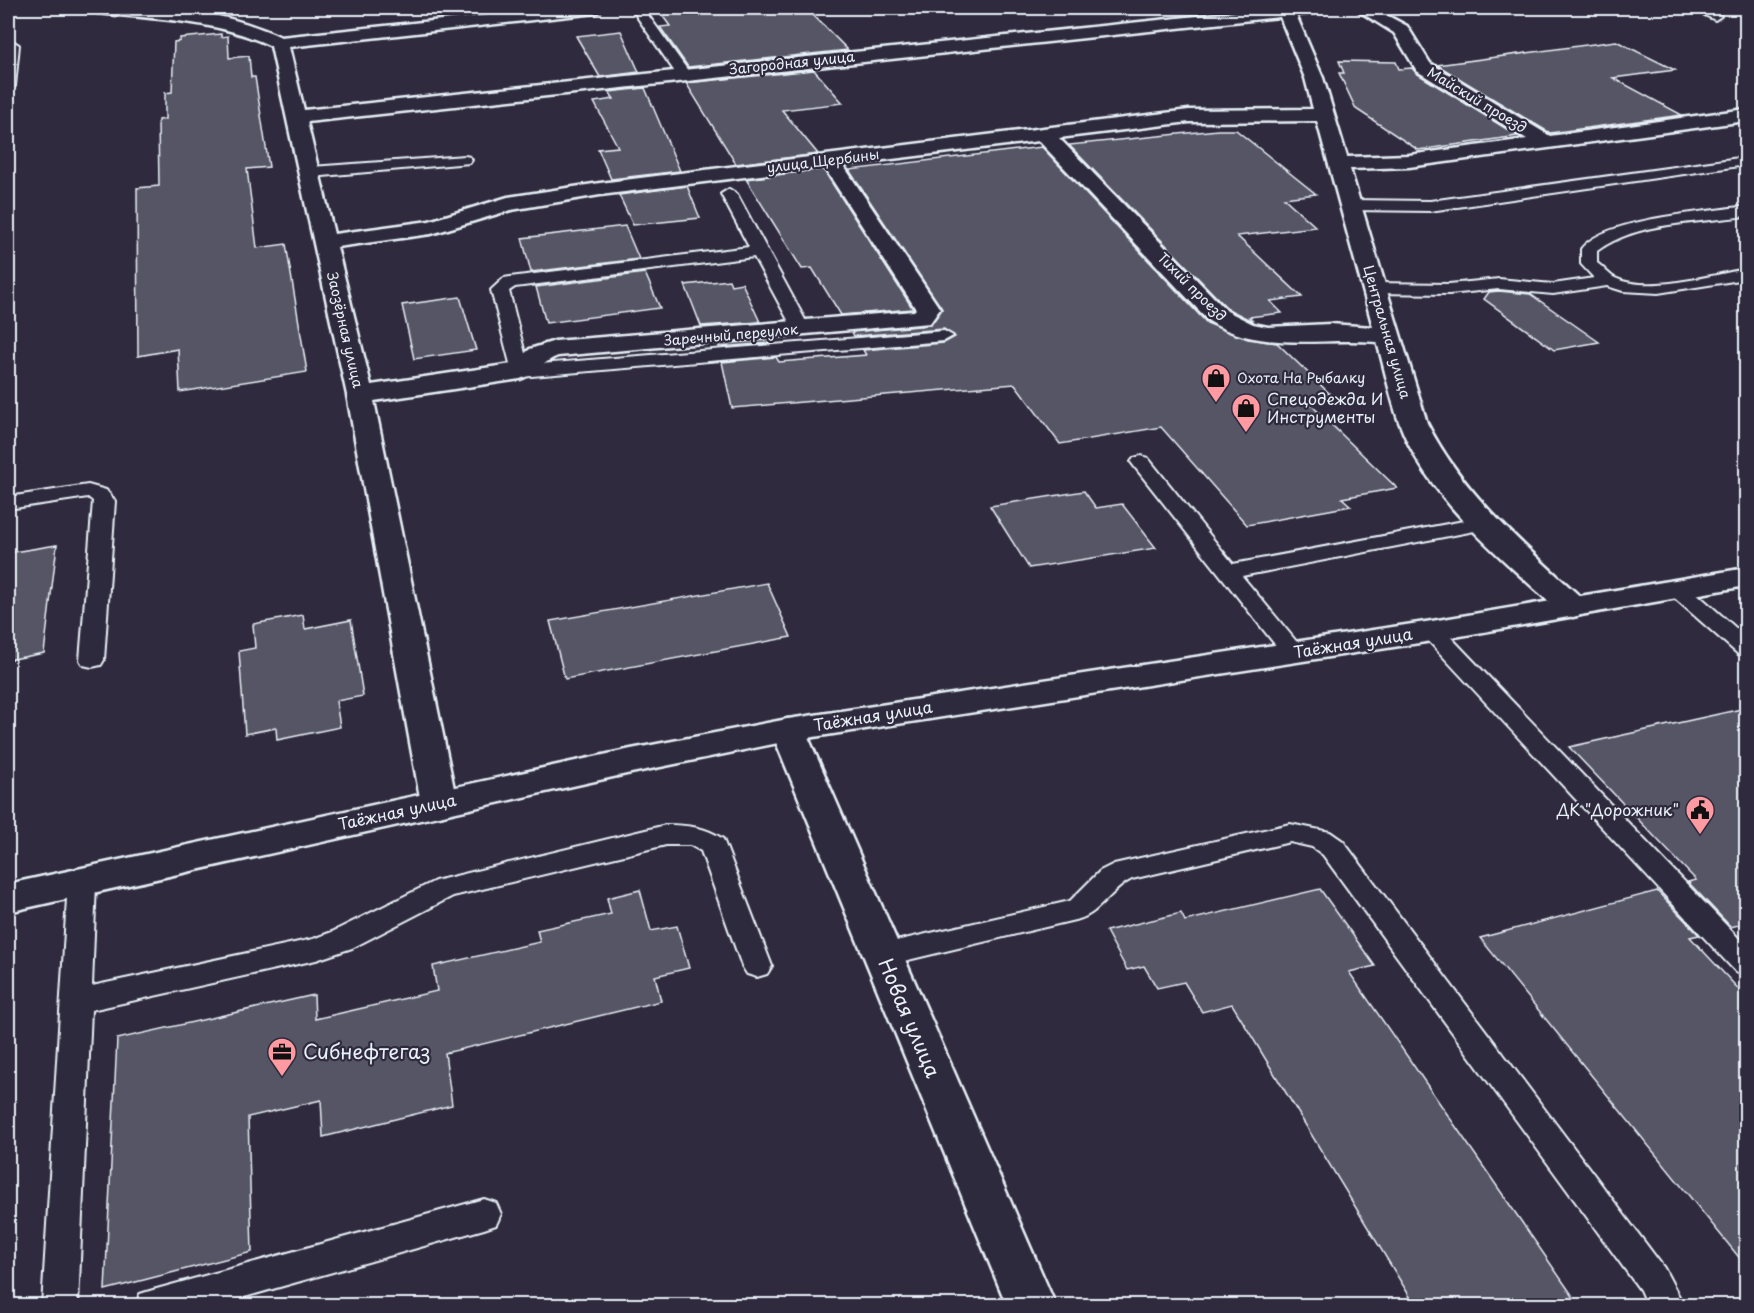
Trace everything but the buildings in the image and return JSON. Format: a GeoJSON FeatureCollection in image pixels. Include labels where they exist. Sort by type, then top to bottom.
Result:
{"type":"FeatureCollection","features":[{"type":"Feature","properties":{"kind":"street"},"geometry":{"type":"LineString","coordinates":[[97,8],[225,24],[262,34],[279,43],[596,8]]}},
{"type":"Feature","properties":{"kind":"street","name":"Загородная улица"},"geometry":{"type":"LineString","coordinates":[[298,117],[1285,8],[1316,8]]}},
{"type":"Feature","properties":{"kind":"street","name":"Центральная улица"},"geometry":{"type":"LineString","coordinates":[[1285,8],[1314,78],[1413,423],[1424,449],[1457,495],[1573,608]]}},
{"type":"Feature","properties":{"kind":"street","name":"Майский проезд"},"geometry":{"type":"LineString","coordinates":[[1362,8],[1401,30],[1423,67],[1546,142]]}},
{"type":"Feature","properties":{"kind":"street","name":"Заозёрная улица"},"geometry":{"type":"LineString","coordinates":[[279,43],[298,117],[360,395],[439,803]]}},
{"type":"Feature","properties":{"kind":"street","name":"улица Щербины"},"geometry":{"type":"LineString","coordinates":[[325,242],[431,227],[508,204],[552,195],[1189,116],[1324,115]]}},
{"type":"Feature","properties":{"kind":"street"},"geometry":{"type":"LineString","coordinates":[[1339,163],[1409,161],[1746,115]]}},
{"type":"Feature","properties":{"kind":"street","name":"Тихий проезд"},"geometry":{"type":"LineString","coordinates":[[1044,134],[1218,316],[1229,323],[1258,335],[1346,332],[1388,336]]}},
{"type":"Feature","properties":{"kind":"street","name":"Заречный переулок"},"geometry":{"type":"LineString","coordinates":[[360,395],[520,371],[539,354],[555,349],[910,321],[921,318],[928,309],[829,160]]}},
{"type":"Feature","properties":{"kind":"street","name":"Таёжная улица"},"geometry":{"type":"LineString","coordinates":[[8,898],[439,803],[788,730],[1743,581]]}},
{"type":"Feature","properties":{"kind":"street","name":"Новая улица"},"geometry":{"type":"LineString","coordinates":[[788,730],[1032,1305]]}},
{"type":"Feature","properties":{"kind":"lane"},"geometry":{"type":"LineString","coordinates":[[637,8],[684,75]]}},
{"type":"Feature","properties":{"kind":"lane"},"geometry":{"type":"LineString","coordinates":[[1696,8],[1715,16]]}},
{"type":"Feature","properties":{"kind":"lane"},"geometry":{"type":"LineString","coordinates":[[8,42],[13,45],[8,84]]}},
{"type":"Feature","properties":{"kind":"lane"},"geometry":{"type":"LineString","coordinates":[[310,172],[465,160]]}},
{"type":"Feature","properties":{"kind":"lane"},"geometry":{"type":"LineString","coordinates":[[1351,205],[1430,206],[1746,161]]}},
{"type":"Feature","properties":{"kind":"lane"},"geometry":{"type":"LineString","coordinates":[[729,194],[801,329]]}},
{"type":"Feature","properties":{"kind":"lane"},"geometry":{"type":"LineString","coordinates":[[1746,211],[1638,227],[1601,238],[1589,249],[1589,264],[1608,281],[1623,287],[1645,288],[1746,274]]}},
{"type":"Feature","properties":{"kind":"lane"},"geometry":{"type":"LineString","coordinates":[[759,251],[510,282],[500,290],[520,371],[944,336]]}},
{"type":"Feature","properties":{"kind":"lane"},"geometry":{"type":"LineString","coordinates":[[1374,288],[1449,289],[1499,284],[1553,289],[1608,281]]}},
{"type":"Feature","properties":{"kind":"lane"},"geometry":{"type":"LineString","coordinates":[[1141,462],[1293,652]]}},
{"type":"Feature","properties":{"kind":"lane"},"geometry":{"type":"LineString","coordinates":[[8,503],[88,491],[99,494],[104,501],[92,660]]}},
{"type":"Feature","properties":{"kind":"lane"},"geometry":{"type":"LineString","coordinates":[[1227,572],[1485,522]]}},
{"type":"Feature","properties":{"kind":"lane"},"geometry":{"type":"LineString","coordinates":[[1678,590],[1746,648]]}},
{"type":"Feature","properties":{"kind":"lane"},"geometry":{"type":"LineString","coordinates":[[1432,631],[1746,964]]}},
{"type":"Feature","properties":{"kind":"lane"},"geometry":{"type":"LineString","coordinates":[[883,954],[1079,909],[1110,878],[1124,871],[1290,833],[1320,838],[1340,858],[1652,1280],[1666,1305]]}},
{"type":"Feature","properties":{"kind":"lane"},"geometry":{"type":"LineString","coordinates":[[74,1002],[316,949],[342,940],[445,888],[666,835],[688,834],[703,837],[713,846],[757,966]]}},
{"type":"Feature","properties":{"kind":"lane"},"geometry":{"type":"LineString","coordinates":[[60,1305],[82,882]]}},
{"type":"Feature","properties":{"kind":"lane"},"geometry":{"type":"LineString","coordinates":[[153,1305],[484,1214]]}},
{"type":"Feature","properties":{"kind":"place","name":"Охота На Рыбалку"},"geometry":{"type":"Point","coordinates":[1216,404]}},
{"type":"Feature","properties":{"kind":"place","name":"Спецодежда И Инструменты"},"geometry":{"type":"Point","coordinates":[1246,434]}},
{"type":"Feature","properties":{"kind":"place","name":"ДК \"Дорожник\""},"geometry":{"type":"Point","coordinates":[1700,836]}},
{"type":"Feature","properties":{"kind":"place","name":"Сибнефтегаз"},"geometry":{"type":"Point","coordinates":[282,1078]}}]}
